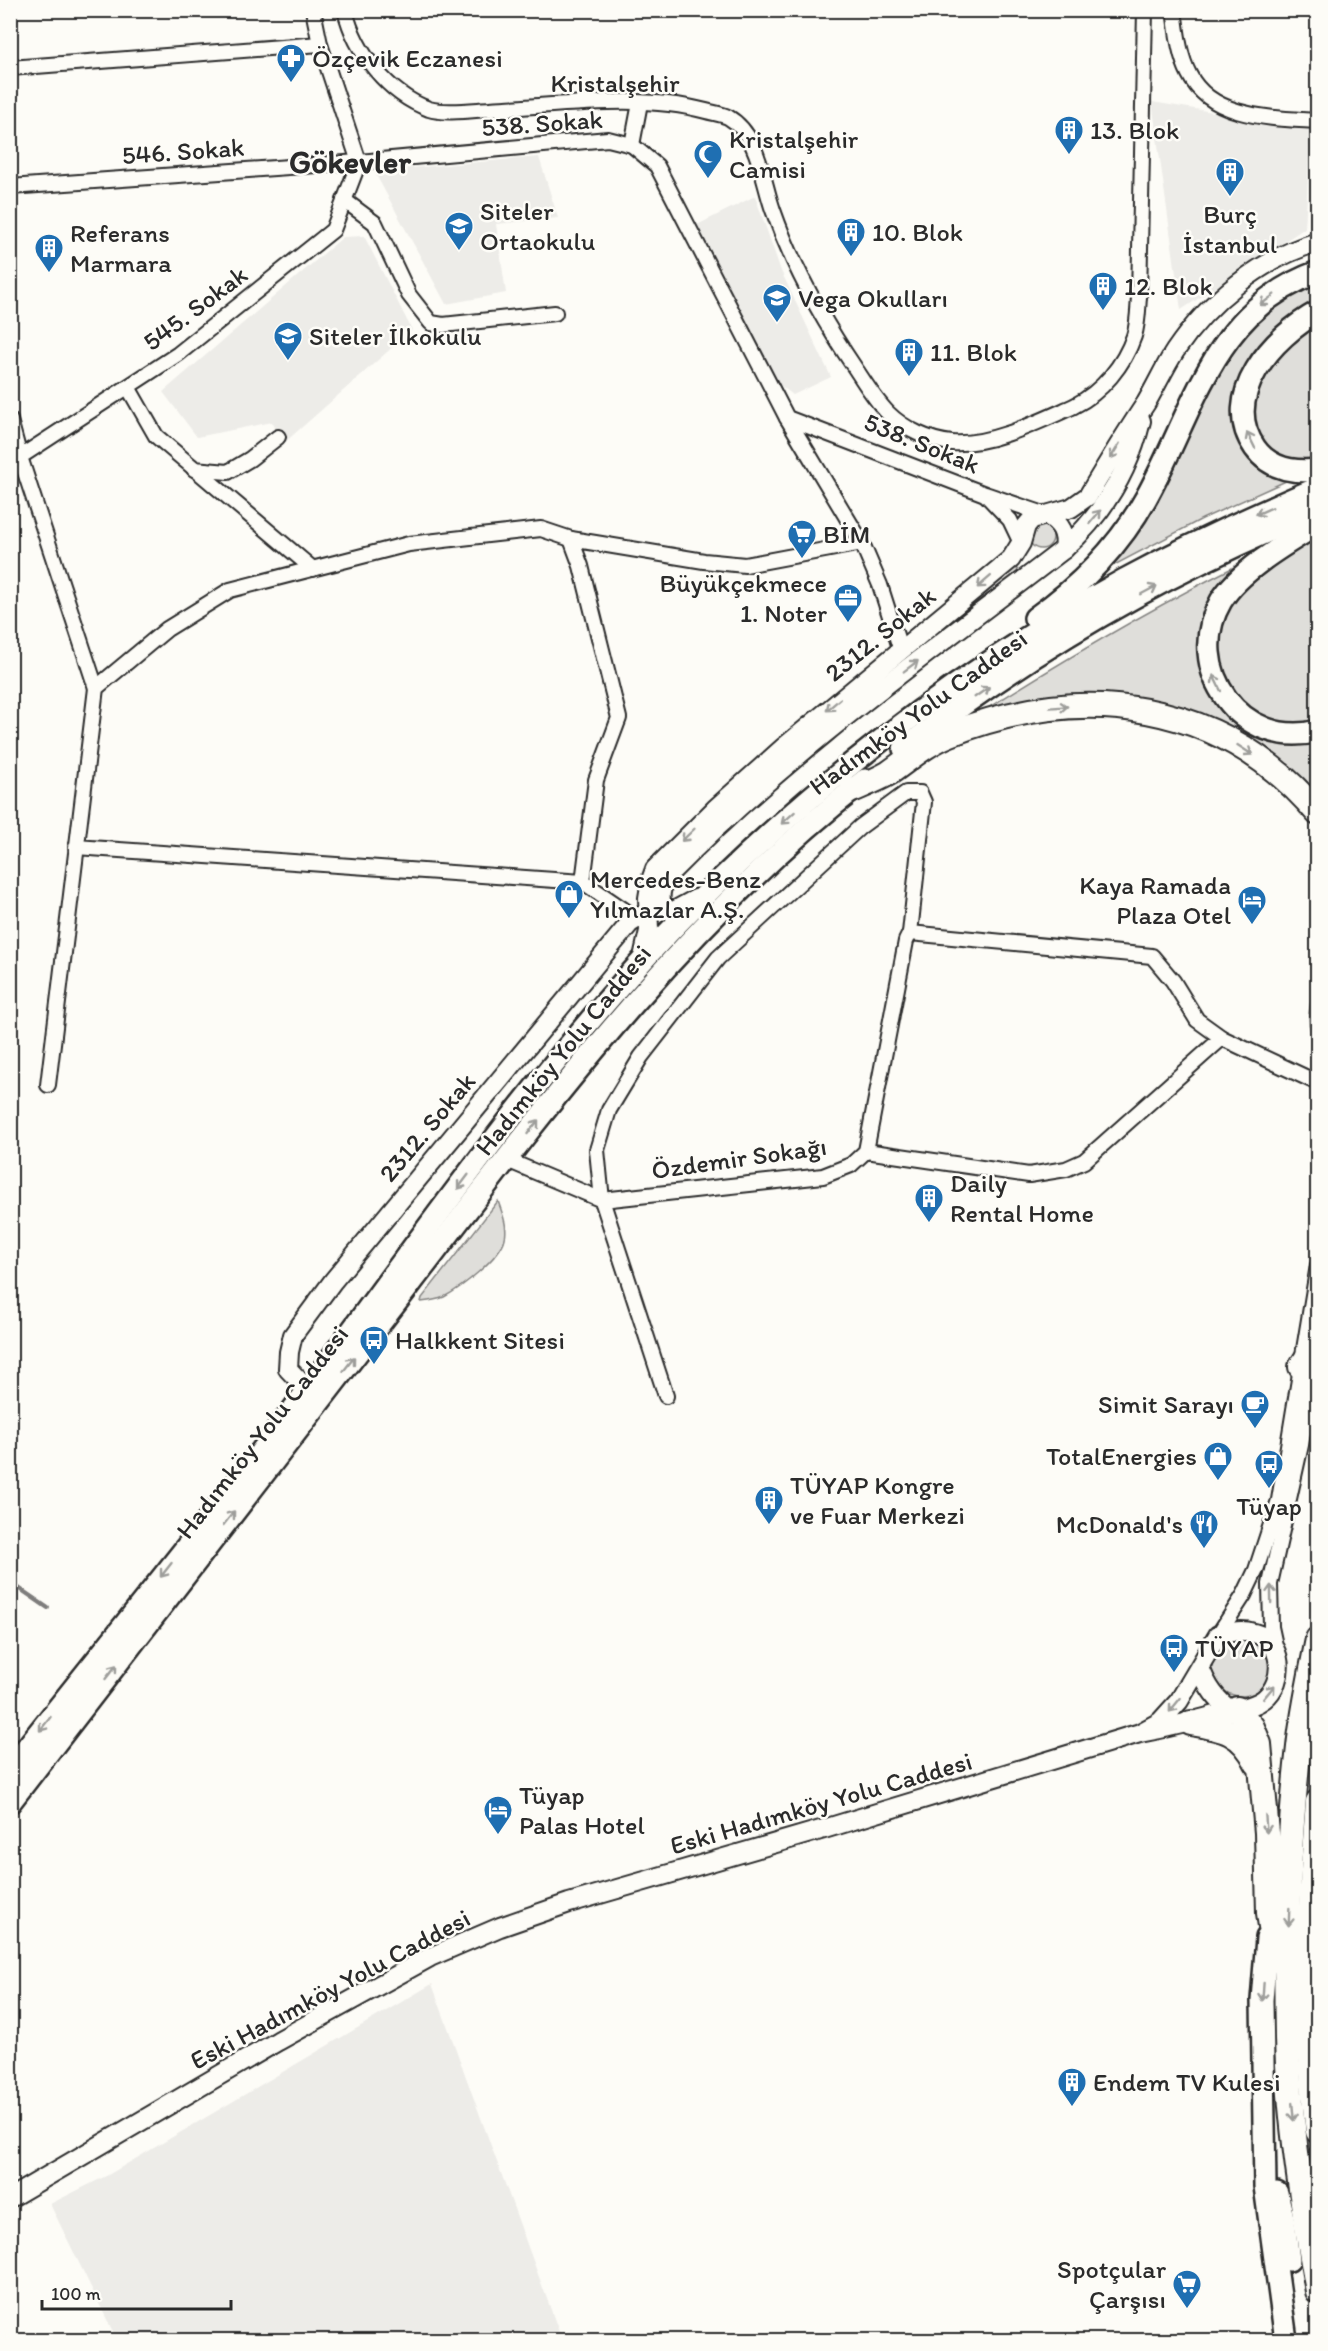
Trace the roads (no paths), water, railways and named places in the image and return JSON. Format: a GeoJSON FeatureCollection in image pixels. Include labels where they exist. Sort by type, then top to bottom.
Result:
{"type":"FeatureCollection","features":[{"type":"Feature","properties":{"kind":"highway"},"geometry":{"type":"LineString","coordinates":[[852,790],[887,774],[936,741],[979,724],[1016,713],[1049,707],[1102,705],[1145,709],[1185,722],[1233,742],[1267,765],[1317,813]]}},
{"type":"Feature","properties":{"kind":"highway"},"geometry":{"type":"LineString","coordinates":[[1301,1367],[1317,1341]]}},
{"type":"Feature","properties":{"kind":"highway"},"geometry":{"type":"LineString","coordinates":[[1317,1640],[1299,1745],[1306,1799],[1311,1913],[1310,2054],[1317,2131]]}},
{"type":"Feature","properties":{"kind":"highway"},"geometry":{"type":"LineString","coordinates":[[1235,1710],[1252,1727],[1259,1744],[1267,1833],[1269,1913],[1287,2018]]}},
{"type":"Feature","properties":{"kind":"highway"},"geometry":{"type":"LineString","coordinates":[[1191,1723],[1218,1727],[1240,1738],[1253,1755],[1262,1777]]}},
{"type":"Feature","properties":{"kind":"highway"},"geometry":{"type":"LineString","coordinates":[[1306,1799],[1288,1924],[1287,2018],[1296,2153],[1317,2291]]}},
{"type":"Feature","properties":{"kind":"main road"},"geometry":{"type":"LineString","coordinates":[[949,690],[970,666],[1058,602],[1100,563],[1129,525],[1145,499],[1217,353],[1239,323],[1283,288],[1317,272]]}},
{"type":"Feature","properties":{"kind":"main road"},"geometry":{"type":"LineString","coordinates":[[1317,312],[1294,327],[1275,344],[1262,361],[1252,379],[1243,411],[1245,426],[1251,442],[1260,455],[1286,470],[1317,470]]}},
{"type":"Feature","properties":{"kind":"main road","name":"Hadımköy Yolu Caddesi"},"geometry":{"type":"LineString","coordinates":[[10,1769],[308,1390],[405,1257],[524,1103],[642,962],[710,890],[835,777],[949,690],[1043,628],[1125,579],[1189,546],[1317,488]]}},
{"type":"Feature","properties":{"kind":"main road","name":"Hadımköy Yolu Caddesi"},"geometry":{"type":"LineString","coordinates":[[10,1802],[599,1043],[692,938],[773,859],[852,790],[989,687],[1096,619],[1203,561],[1317,510]]}},
{"type":"Feature","properties":{"kind":"main road"},"geometry":{"type":"LineString","coordinates":[[1317,524],[1278,549],[1231,588],[1221,602],[1208,639],[1209,665],[1217,684],[1224,697],[1240,714],[1257,725],[1285,734],[1317,731]]}},
{"type":"Feature","properties":{"kind":"main road"},"geometry":{"type":"LineString","coordinates":[[1286,2340],[1265,2186],[1262,2000],[1269,1913],[1306,1799]]}},
{"type":"Feature","properties":{"kind":"main road"},"geometry":{"type":"LineString","coordinates":[[1265,2186],[1272,2186],[1276,2190],[1281,2206],[1299,2340]]}},
{"type":"Feature","properties":{"kind":"street"},"geometry":{"type":"LineString","coordinates":[[312,10],[320,44],[359,162]]}},
{"type":"Feature","properties":{"kind":"street","name":"Kristalşehir"},"geometry":{"type":"LineString","coordinates":[[345,10],[356,41],[379,74],[402,95],[431,110],[464,111],[640,102],[684,105],[728,117],[744,132],[755,148],[767,193],[797,271],[837,342],[889,414],[923,436],[939,442],[954,444],[984,441],[1077,404],[1112,376],[1121,363],[1135,333],[1139,297],[1145,10]]}},
{"type":"Feature","properties":{"kind":"street"},"geometry":{"type":"LineString","coordinates":[[1174,10],[1178,38],[1189,74],[1212,101],[1268,117],[1317,121]]}},
{"type":"Feature","properties":{"kind":"street"},"geometry":{"type":"LineString","coordinates":[[10,68],[320,44]]}},
{"type":"Feature","properties":{"kind":"street"},"geometry":{"type":"LineString","coordinates":[[632,145],[640,102]]}},
{"type":"Feature","properties":{"kind":"street","name":"538. Sokak"},"geometry":{"type":"LineString","coordinates":[[359,162],[608,139],[632,145],[657,166],[787,418],[985,494],[1047,515]]}},
{"type":"Feature","properties":{"kind":"street","name":"546. Sokak"},"geometry":{"type":"LineString","coordinates":[[10,187],[359,162]]}},
{"type":"Feature","properties":{"kind":"street","name":"545. Sokak"},"geometry":{"type":"LineString","coordinates":[[21,457],[178,354],[333,230],[359,162]]}},
{"type":"Feature","properties":{"kind":"street"},"geometry":{"type":"LineString","coordinates":[[344,200],[375,222],[409,296],[431,323],[443,325],[555,313]]}},
{"type":"Feature","properties":{"kind":"street","name":"2312. Sokak"},"geometry":{"type":"LineString","coordinates":[[642,962],[648,938],[651,880],[655,869],[676,845],[845,694],[901,651],[1011,559],[1032,519],[1071,508],[1088,496],[1177,348],[1204,316],[1249,275],[1269,261],[1293,249],[1317,242]]}},
{"type":"Feature","properties":{"kind":"street"},"geometry":{"type":"LineString","coordinates":[[128,387],[156,436],[313,569]]}},
{"type":"Feature","properties":{"kind":"street","name":"2312. Sokak"},"geometry":{"type":"LineString","coordinates":[[308,1390],[288,1369],[293,1335],[382,1221],[660,898],[663,884],[670,872],[769,781],[895,678],[1064,549],[1095,519],[1116,485],[1139,430],[1146,402]]}},
{"type":"Feature","properties":{"kind":"street"},"geometry":{"type":"LineString","coordinates":[[787,418],[862,543],[880,585],[901,651]]}},
{"type":"Feature","properties":{"kind":"street"},"geometry":{"type":"LineString","coordinates":[[10,420],[96,688],[48,1084]]}},
{"type":"Feature","properties":{"kind":"street"},"geometry":{"type":"LineString","coordinates":[[194,469],[228,472],[250,459],[278,437]]}},
{"type":"Feature","properties":{"kind":"street","name":"538. Sokak"},"geometry":{"type":"LineString","coordinates":[[985,494],[1010,520],[1021,543]]}},
{"type":"Feature","properties":{"kind":"street"},"geometry":{"type":"LineString","coordinates":[[1047,515],[1060,526],[1064,533],[1064,549]]}},
{"type":"Feature","properties":{"kind":"street"},"geometry":{"type":"LineString","coordinates":[[96,688],[167,628],[230,590],[409,544],[541,529],[572,539],[704,561],[745,565],[862,543]]}},
{"type":"Feature","properties":{"kind":"street"},"geometry":{"type":"LineString","coordinates":[[572,539],[581,566],[619,718],[596,780],[583,882]]}},
{"type":"Feature","properties":{"kind":"street"},"geometry":{"type":"LineString","coordinates":[[1021,543],[1033,558],[1047,562]]}},
{"type":"Feature","properties":{"kind":"street"},"geometry":{"type":"LineString","coordinates":[[666,1396],[602,1200],[597,1150],[609,1110],[641,1057],[711,966],[752,924],[860,827],[906,793],[920,793],[924,802],[910,933],[906,941],[866,1151],[1029,1175],[1066,1169],[1084,1161],[1222,1038]]}},
{"type":"Feature","properties":{"kind":"street"},"geometry":{"type":"LineString","coordinates":[[76,847],[583,882],[649,911],[672,912],[710,890]]}},
{"type":"Feature","properties":{"kind":"street"},"geometry":{"type":"LineString","coordinates":[[910,933],[1152,956],[1173,981],[1197,1020],[1222,1038],[1317,1083]]}},
{"type":"Feature","properties":{"kind":"street","name":"Özdemir Sokağı"},"geometry":{"type":"LineString","coordinates":[[507,1160],[602,1200],[823,1176],[850,1165],[866,1151]]}},
{"type":"Feature","properties":{"kind":"street","name":"Eski Hadımköy Yolu Caddesi"},"geometry":{"type":"LineString","coordinates":[[1140,1733],[1160,1722],[1179,1701],[1244,1595],[1263,1552],[1295,1444],[1301,1367],[1317,1265]]}},
{"type":"Feature","properties":{"kind":"street","name":"Eski Hadımköy Yolu Caddesi"},"geometry":{"type":"LineString","coordinates":[[10,2198],[278,2041],[430,1957],[500,1927],[569,1903],[847,1823],[1140,1733],[1191,1723],[1253,1706],[1264,1699],[1275,1687],[1279,1674],[1280,1661],[1271,1627],[1270,1584],[1295,1444],[1317,1341]]}},
{"type":"Feature","properties":{"kind":"street"},"geometry":{"type":"LineString","coordinates":[[1218,1635],[1235,1630],[1256,1633],[1268,1639],[1276,1652]]}},
{"type":"Feature","properties":{"kind":"street"},"geometry":{"type":"LineString","coordinates":[[1200,1667],[1208,1686],[1224,1705],[1235,1710]]}},
{"type":"Feature","properties":{"kind":"waterway"},"geometry":{"type":"LineString","coordinates":[[10,1582],[48,1608]]}},
{"type":"Feature","properties":{"kind":"place","name":"Özçevik Eczanesi"},"geometry":{"type":"Point","coordinates":[291,84]}},
{"type":"Feature","properties":{"kind":"place","name":"13. Blok"},"geometry":{"type":"Point","coordinates":[1069,156]}},
{"type":"Feature","properties":{"kind":"place","name":"Kristalşehir Camisi"},"geometry":{"type":"Point","coordinates":[708,180]}},
{"type":"Feature","properties":{"kind":"place","name":"Burç İstanbul"},"geometry":{"type":"Point","coordinates":[1230,198]}},
{"type":"Feature","properties":{"kind":"place","name":"Siteler Ortaokulu"},"geometry":{"type":"Point","coordinates":[459,252]}},
{"type":"Feature","properties":{"kind":"place","name":"10. Blok"},"geometry":{"type":"Point","coordinates":[851,258]}},
{"type":"Feature","properties":{"kind":"place","name":"Referans Marmara"},"geometry":{"type":"Point","coordinates":[49,274]}},
{"type":"Feature","properties":{"kind":"place","name":"12. Blok"},"geometry":{"type":"Point","coordinates":[1103,312]}},
{"type":"Feature","properties":{"kind":"place","name":"Vega Okulları"},"geometry":{"type":"Point","coordinates":[777,324]}},
{"type":"Feature","properties":{"kind":"place","name":"Siteler İlkokulu"},"geometry":{"type":"Point","coordinates":[288,362]}},
{"type":"Feature","properties":{"kind":"place","name":"11. Blok"},"geometry":{"type":"Point","coordinates":[909,378]}},
{"type":"Feature","properties":{"kind":"place","name":"BİM"},"geometry":{"type":"Point","coordinates":[802,560]}},
{"type":"Feature","properties":{"kind":"place","name":"Büyükçekmece 1. Noter"},"geometry":{"type":"Point","coordinates":[848,624]}},
{"type":"Feature","properties":{"kind":"place","name":"Mercedes-Benz Yılmazlar A.Ş."},"geometry":{"type":"Point","coordinates":[569,920]}},
{"type":"Feature","properties":{"kind":"place","name":"Kaya Ramada Plaza Otel"},"geometry":{"type":"Point","coordinates":[1252,926]}},
{"type":"Feature","properties":{"kind":"place","name":"Daily Rental Home"},"geometry":{"type":"Point","coordinates":[929,1224]}},
{"type":"Feature","properties":{"kind":"place","name":"Halkkent Sitesi"},"geometry":{"type":"Point","coordinates":[374,1366]}},
{"type":"Feature","properties":{"kind":"place","name":"Simit Sarayı"},"geometry":{"type":"Point","coordinates":[1255,1430]}},
{"type":"Feature","properties":{"kind":"place","name":"TotalEnergies"},"geometry":{"type":"Point","coordinates":[1218,1482]}},
{"type":"Feature","properties":{"kind":"place","name":"Tüyap"},"geometry":{"type":"Point","coordinates":[1269,1490]}},
{"type":"Feature","properties":{"kind":"place","name":"TÜYAP Kongre ve Fuar Merkezi"},"geometry":{"type":"Point","coordinates":[769,1526]}},
{"type":"Feature","properties":{"kind":"place","name":"McDonald's"},"geometry":{"type":"Point","coordinates":[1204,1550]}},
{"type":"Feature","properties":{"kind":"place","name":"TÜYAP"},"geometry":{"type":"Point","coordinates":[1174,1674]}},
{"type":"Feature","properties":{"kind":"place","name":"Tüyap Palas Hotel"},"geometry":{"type":"Point","coordinates":[498,1836]}},
{"type":"Feature","properties":{"kind":"place","name":"Endem TV Kulesi"},"geometry":{"type":"Point","coordinates":[1072,2108]}},
{"type":"Feature","properties":{"kind":"place","name":"Spotçular Çarşısı"},"geometry":{"type":"Point","coordinates":[1187,2310]}},
{"type":"Feature","properties":{"kind":"district","name":"Gökevler"},"geometry":{"type":"Point","coordinates":[350,162]}}]}
